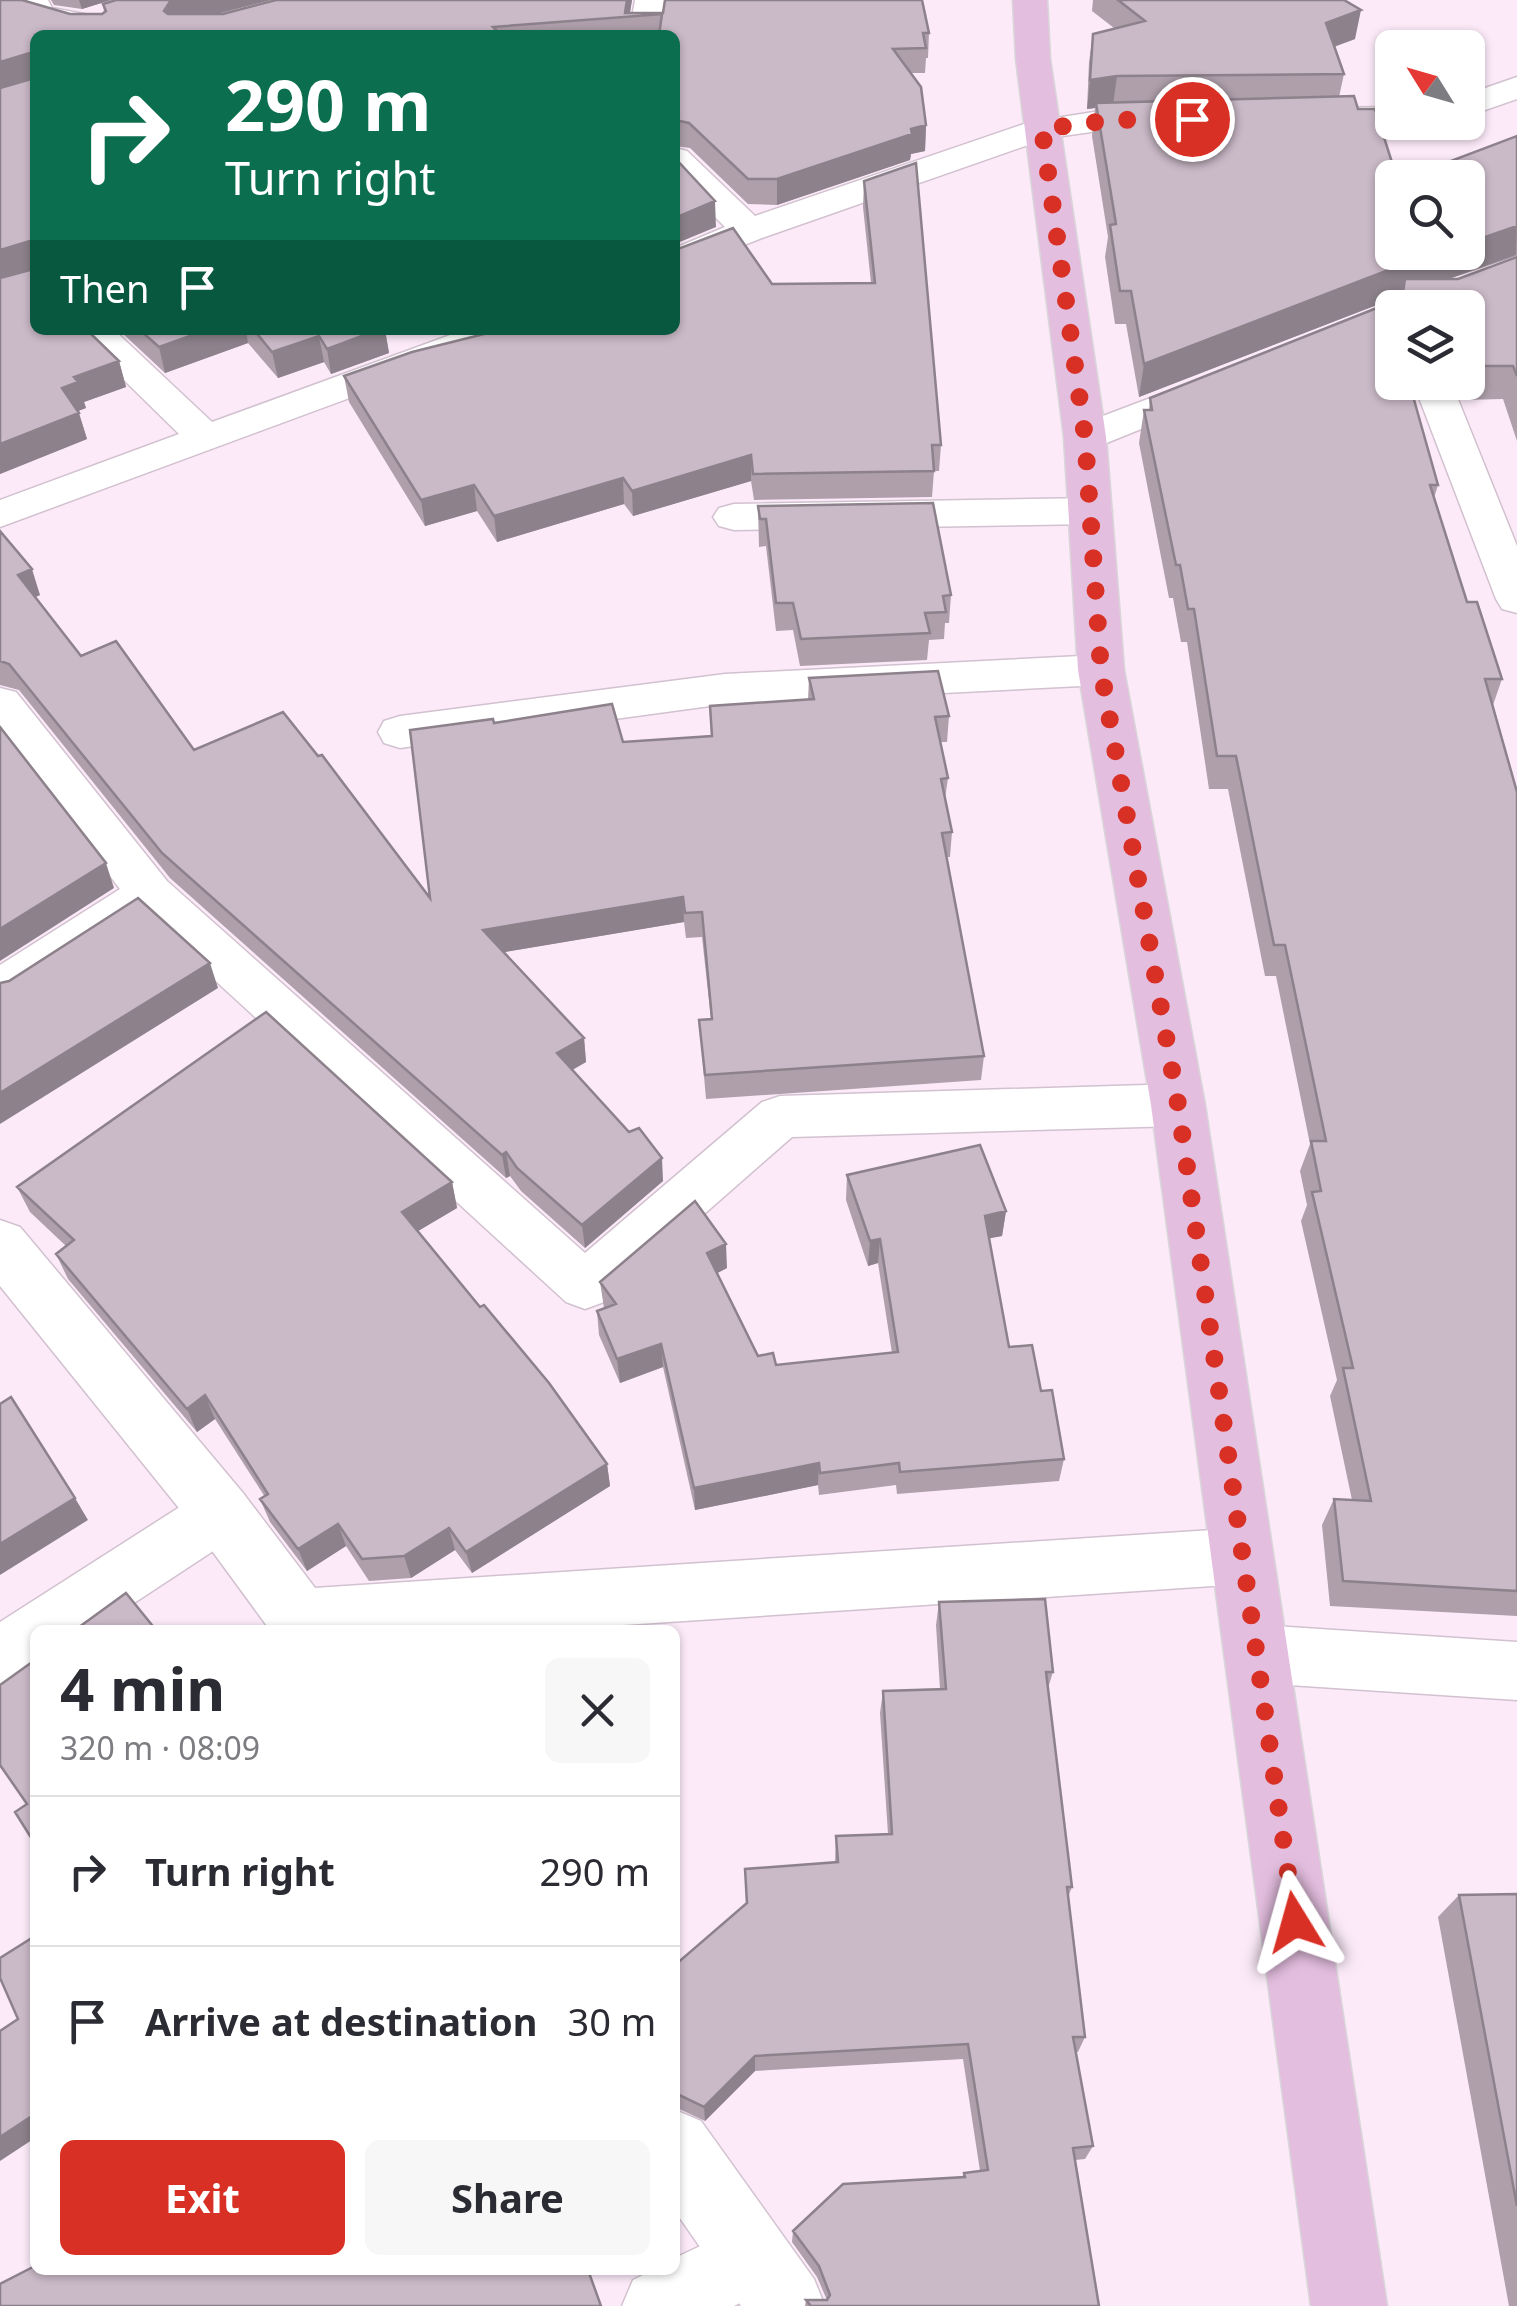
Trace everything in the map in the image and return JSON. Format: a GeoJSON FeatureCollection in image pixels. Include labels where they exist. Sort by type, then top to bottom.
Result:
{"type":"FeatureCollection","features":[{"type":"Feature","properties":{"kind":"main road"},"geometry":{"type":"LineString","coordinates":[[1030,0],[1042,129],[1085,437],[1101,670],[1178,1104],[1349,2306]]}},
{"type":"Feature","properties":{"kind":"street"},"geometry":{"type":"LineString","coordinates":[[32,0],[41,15],[88,29],[120,12]]}},
{"type":"Feature","properties":{"kind":"street"},"geometry":{"type":"LineString","coordinates":[[647,30],[651,0]]}},
{"type":"Feature","properties":{"kind":"street"},"geometry":{"type":"LineString","coordinates":[[1485,99],[1517,87]]}},
{"type":"Feature","properties":{"kind":"street"},"geometry":{"type":"LineString","coordinates":[[1272,118],[1375,117]]}},
{"type":"Feature","properties":{"kind":"street"},"geometry":{"type":"LineString","coordinates":[[680,259],[749,230],[1042,129],[1112,120],[1192,119]]}},
{"type":"Feature","properties":{"kind":"street"},"geometry":{"type":"LineString","coordinates":[[680,163],[749,230]]}},
{"type":"Feature","properties":{"kind":"street"},"geometry":{"type":"LineString","coordinates":[[97,335],[206,438]]}},
{"type":"Feature","properties":{"kind":"street"},"geometry":{"type":"LineString","coordinates":[[0,514],[484,335]]}},
{"type":"Feature","properties":{"kind":"street"},"geometry":{"type":"LineString","coordinates":[[1085,437],[1248,372]]}},
{"type":"Feature","properties":{"kind":"street"},"geometry":{"type":"LineString","coordinates":[[1439,400],[1517,599]]}},
{"type":"Feature","properties":{"kind":"street"},"geometry":{"type":"LineString","coordinates":[[734,516],[1092,511]]}},
{"type":"Feature","properties":{"kind":"street"},"geometry":{"type":"LineString","coordinates":[[400,732],[724,689],[1101,670]]}},
{"type":"Feature","properties":{"kind":"street"},"geometry":{"type":"LineString","coordinates":[[0,704],[150,892],[585,1286],[780,1117],[1178,1104]]}},
{"type":"Feature","properties":{"kind":"street"},"geometry":{"type":"LineString","coordinates":[[0,990],[150,892]]}},
{"type":"Feature","properties":{"kind":"street"},"geometry":{"type":"LineString","coordinates":[[0,1244],[222,1513],[304,1624],[1243,1556]]}},
{"type":"Feature","properties":{"kind":"street"},"geometry":{"type":"LineString","coordinates":[[49,1625],[222,1513]]}},
{"type":"Feature","properties":{"kind":"street"},"geometry":{"type":"LineString","coordinates":[[0,1656],[30,1637]]}},
{"type":"Feature","properties":{"kind":"street"},"geometry":{"type":"LineString","coordinates":[[1257,1654],[1517,1671]]}},
{"type":"Feature","properties":{"kind":"street"},"geometry":{"type":"LineString","coordinates":[[659,2306],[770,2282],[680,2154]]}},
{"type":"Feature","properties":{"kind":"building"},"geometry":{"type":"Polygon","coordinates":[[[0,0],[22,0],[70,14],[102,14],[106,11],[103,4],[116,0],[171,0],[164,11],[168,14],[223,14],[276,0],[627,0],[625,13],[663,13],[665,0],[922,0],[929,33],[923,33],[926,48],[893,49],[921,87],[926,125],[911,129],[912,134],[777,179],[748,179],[689,123],[680,121],[680,30],[660,30],[662,14],[493,27],[496,30],[30,30],[30,53],[0,62],[0,0]]]}},
{"type":"Feature","properties":{"kind":"building"},"geometry":{"type":"Polygon","coordinates":[[[1118,0],[1344,0],[1361,10],[1326,23],[1344,74],[1117,76],[1090,80],[1093,34],[1145,21],[1118,0]]]}},
{"type":"Feature","properties":{"kind":"building"},"geometry":{"type":"Polygon","coordinates":[[[30,79],[30,241],[0,250],[0,88],[30,79]]]}},
{"type":"Feature","properties":{"kind":"building"},"geometry":{"type":"Polygon","coordinates":[[[1354,96],[1358,109],[1375,109],[1375,140],[1385,140],[1391,160],[1375,160],[1375,270],[1389,270],[1144,364],[1131,291],[1120,291],[1110,225],[1116,224],[1096,103],[1354,96]]]}},
{"type":"Feature","properties":{"kind":"building"},"geometry":{"type":"Polygon","coordinates":[[[1517,136],[1517,226],[1485,237],[1485,160],[1454,160],[1517,136]]]}},
{"type":"Feature","properties":{"kind":"building"},"geometry":{"type":"Polygon","coordinates":[[[680,163],[715,201],[680,216],[680,163]]]}},
{"type":"Feature","properties":{"kind":"building"},"geometry":{"type":"Polygon","coordinates":[[[916,163],[941,445],[932,445],[934,471],[753,474],[751,455],[632,491],[623,478],[494,516],[474,485],[421,500],[344,376],[412,352],[480,335],[680,335],[680,248],[733,228],[772,284],[875,283],[864,181],[916,163]]]}},
{"type":"Feature","properties":{"kind":"building"},"geometry":{"type":"Polygon","coordinates":[[[1517,257],[1517,376],[1513,366],[1485,366],[1485,290],[1403,290],[1405,279],[1458,279],[1517,257]]]}},
{"type":"Feature","properties":{"kind":"building"},"geometry":{"type":"Polygon","coordinates":[[[30,270],[30,335],[92,335],[119,361],[74,377],[78,382],[62,388],[79,413],[0,444],[0,278],[30,270]]]}},
{"type":"Feature","properties":{"kind":"building"},"geometry":{"type":"Polygon","coordinates":[[[1375,309],[1375,400],[1414,400],[1438,485],[1430,485],[1467,602],[1477,602],[1502,679],[1485,679],[1517,792],[1517,1591],[1343,1581],[1334,1499],[1371,1501],[1343,1368],[1353,1368],[1312,1192],[1321,1191],[1311,1141],[1326,1141],[1285,945],[1274,945],[1236,756],[1217,756],[1194,609],[1188,609],[1180,565],[1176,565],[1144,410],[1152,410],[1150,398],[1375,309]]]}},
{"type":"Feature","properties":{"kind":"building"},"geometry":{"type":"Polygon","coordinates":[[[146,335],[193,335],[159,347],[146,335]]]}},
{"type":"Feature","properties":{"kind":"building"},"geometry":{"type":"Polygon","coordinates":[[[258,335],[365,335],[327,349],[319,336],[272,352],[258,335]]]}},
{"type":"Feature","properties":{"kind":"building"},"geometry":{"type":"Polygon","coordinates":[[[933,503],[951,595],[943,596],[946,612],[925,613],[930,633],[801,639],[793,603],[776,603],[766,519],[760,519],[758,506],[933,503]]]}},
{"type":"Feature","properties":{"kind":"building"},"geometry":{"type":"Polygon","coordinates":[[[0,531],[32,569],[18,575],[81,656],[116,641],[194,750],[283,712],[318,756],[322,755],[430,898],[410,730],[493,719],[494,723],[612,704],[623,742],[712,736],[710,706],[814,699],[809,678],[938,671],[949,716],[935,717],[948,778],[941,779],[952,832],[942,833],[984,1056],[705,1075],[699,1020],[712,1019],[702,912],[685,913],[683,897],[483,930],[584,1038],[557,1053],[629,1132],[639,1128],[662,1158],[582,1225],[517,1168],[506,1152],[502,1155],[162,853],[9,664],[0,661],[0,531]]]}},
{"type":"Feature","properties":{"kind":"building"},"geometry":{"type":"Polygon","coordinates":[[[0,727],[106,863],[0,929],[0,727]]]}},
{"type":"Feature","properties":{"kind":"building"},"geometry":{"type":"Polygon","coordinates":[[[138,898],[210,963],[0,1093],[0,983],[9,981],[138,898]]]}},
{"type":"Feature","properties":{"kind":"building"},"geometry":{"type":"Polygon","coordinates":[[[266,1012],[452,1182],[402,1212],[549,1383],[607,1464],[466,1552],[449,1528],[404,1556],[362,1559],[338,1524],[298,1549],[260,1499],[268,1494],[205,1395],[187,1409],[56,1254],[74,1240],[17,1187],[266,1012]]]}},
{"type":"Feature","properties":{"kind":"building"},"geometry":{"type":"Polygon","coordinates":[[[980,1145],[1006,1211],[985,1216],[1009,1347],[1032,1345],[1041,1391],[1052,1390],[1064,1459],[900,1472],[899,1463],[820,1473],[819,1463],[694,1488],[661,1344],[617,1359],[597,1311],[616,1304],[600,1282],[695,1201],[726,1244],[707,1253],[758,1356],[773,1353],[776,1365],[898,1352],[880,1239],[870,1241],[847,1175],[980,1145]]]}},
{"type":"Feature","properties":{"kind":"building"},"geometry":{"type":"Polygon","coordinates":[[[11,1397],[75,1498],[0,1544],[0,1404],[11,1397]]]}},
{"type":"Feature","properties":{"kind":"building"},"geometry":{"type":"Polygon","coordinates":[[[126,1593],[152,1625],[82,1625],[126,1593]]]}},
{"type":"Feature","properties":{"kind":"building"},"geometry":{"type":"Polygon","coordinates":[[[1045,1599],[1053,1672],[1046,1672],[1072,1887],[1067,1887],[1085,2037],[1073,2037],[1093,2146],[1073,2148],[1099,2306],[811,2306],[806,2300],[827,2300],[830,2295],[819,2266],[793,2231],[843,2184],[965,2177],[964,2173],[988,2170],[968,2044],[755,2056],[704,2107],[680,2095],[680,1961],[747,1903],[745,1869],[838,1862],[836,1836],[892,1834],[883,1691],[946,1689],[939,1602],[1045,1599]]]}},
{"type":"Feature","properties":{"kind":"building"},"geometry":{"type":"Polygon","coordinates":[[[30,1664],[30,1836],[15,1812],[27,1804],[0,1765],[0,1685],[30,1664]]]}},
{"type":"Feature","properties":{"kind":"building"},"geometry":{"type":"Polygon","coordinates":[[[1517,1894],[1517,2206],[1459,1895],[1517,1894]]]}},
{"type":"Feature","properties":{"kind":"building"},"geometry":{"type":"Polygon","coordinates":[[[30,1939],[30,2117],[0,2137],[0,2031],[18,2019],[0,1978],[0,1958],[30,1939]]]}},
{"type":"Feature","properties":{"kind":"building"},"geometry":{"type":"Polygon","coordinates":[[[30,2269],[30,2275],[590,2275],[601,2306],[0,2306],[0,2284],[30,2269]]]}},
{"type":"Feature","properties":{"kind":"route"},"geometry":{"type":"LineString","coordinates":[[1192,119],[1112,120],[1042,129],[1085,437],[1101,670],[1178,1104],[1295,1922]]}}]}
